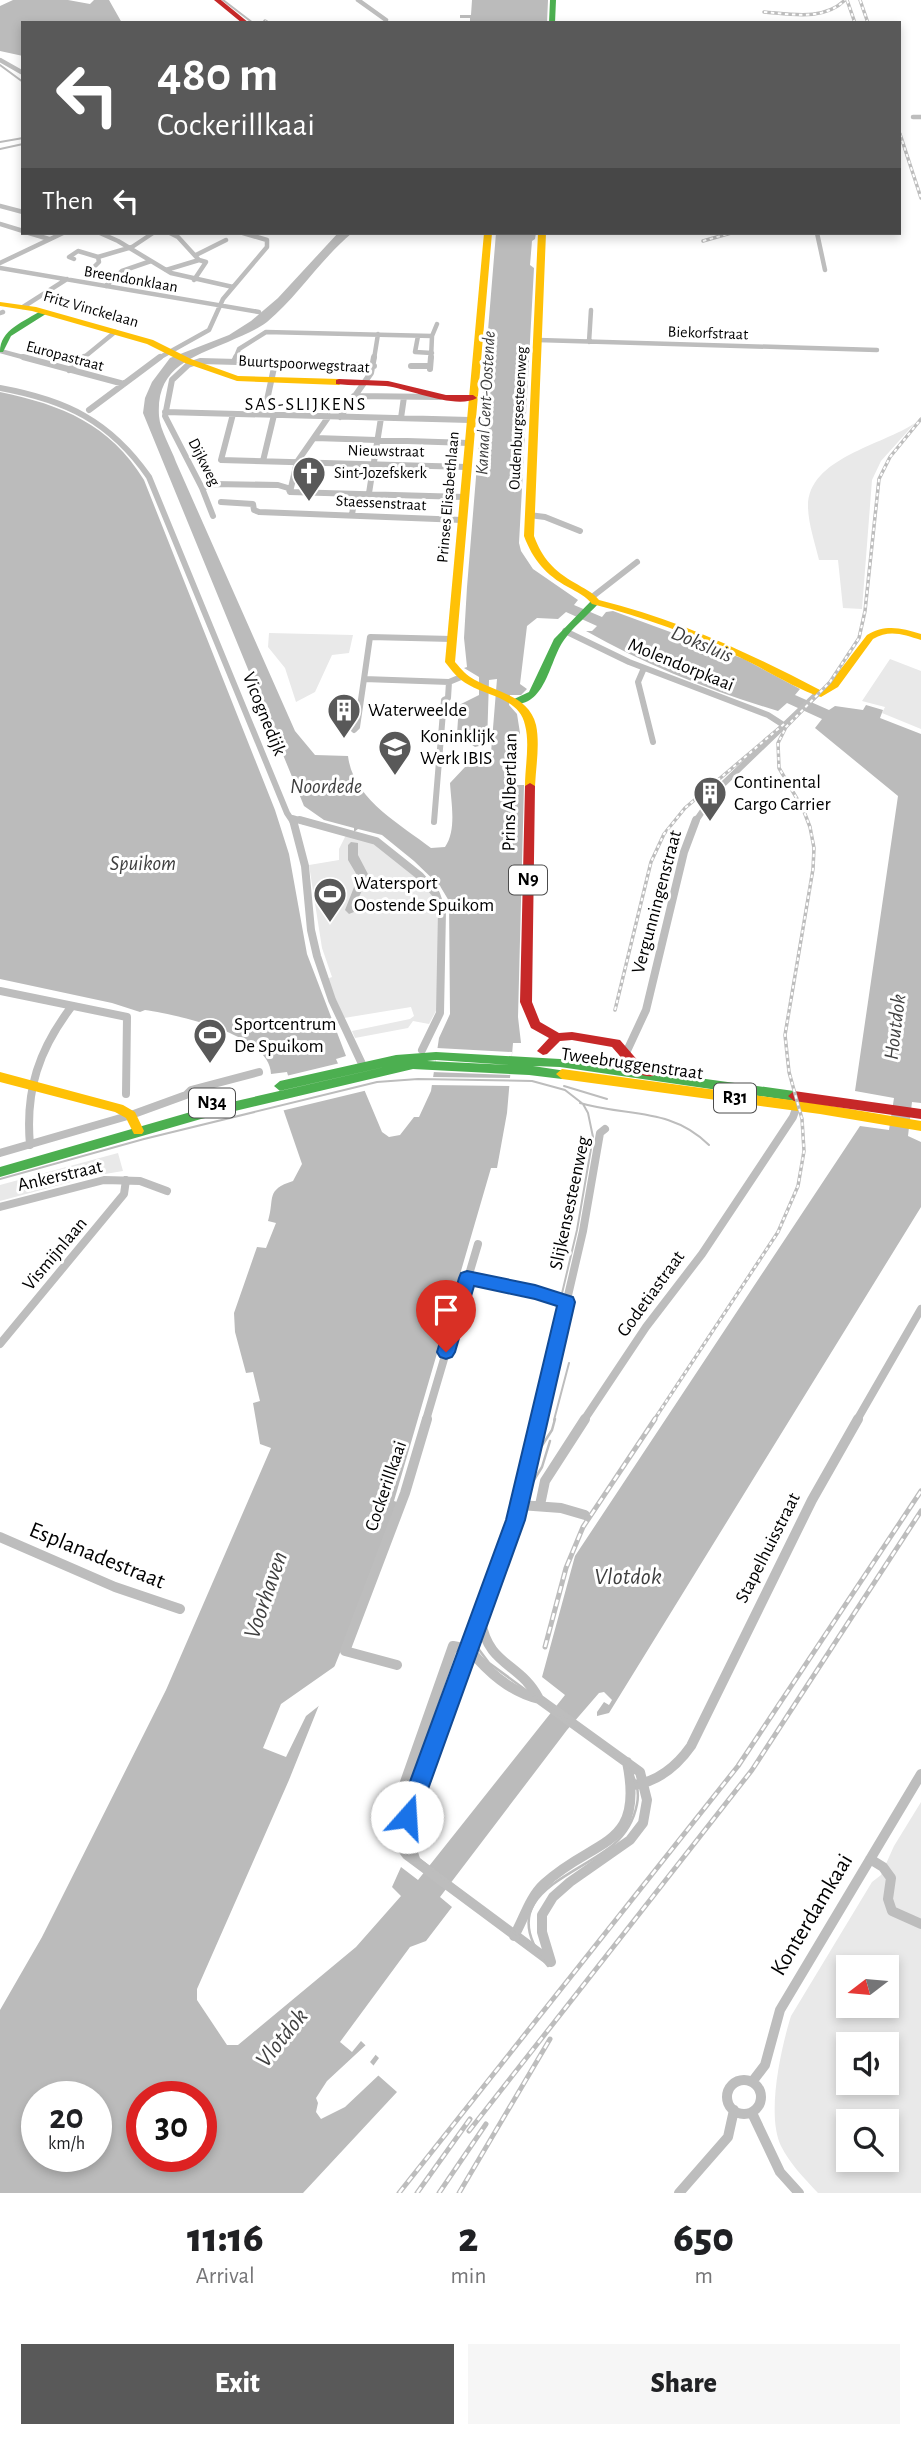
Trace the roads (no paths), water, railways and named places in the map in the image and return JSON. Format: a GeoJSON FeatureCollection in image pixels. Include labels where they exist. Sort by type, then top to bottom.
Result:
{"type":"FeatureCollection","features":[{"type":"Feature","properties":{"kind":"main road"},"geometry":{"type":"LineString","coordinates":[[217,0],[243,21]]}},
{"type":"Feature","properties":{"kind":"main road"},"geometry":{"type":"LineString","coordinates":[[552,21],[553,0]]}},
{"type":"Feature","properties":{"kind":"main road","name":"Prinses Elisabethlaan"},"geometry":{"type":"LineString","coordinates":[[455,679],[451,666],[452,639],[488,235]]}},
{"type":"Feature","properties":{"kind":"main road","name":"Oudenburgsesteenweg"},"geometry":{"type":"LineString","coordinates":[[542,235],[529,515],[529,536],[537,560],[545,569],[592,603],[620,607],[751,658],[814,697]]}},
{"type":"Feature","properties":{"kind":"main road","name":"Fritz Vinckelaan"},"geometry":{"type":"LineString","coordinates":[[1,310],[23,307],[45,312],[115,332],[182,357]]}},
{"type":"Feature","properties":{"kind":"main road"},"geometry":{"type":"LineString","coordinates":[[2,347],[10,333],[45,312]]}},
{"type":"Feature","properties":{"kind":"main road","name":"Buurtspoorwegstraat"},"geometry":{"type":"LineString","coordinates":[[182,357],[229,376],[272,381],[402,386],[440,397],[473,398]]}},
{"type":"Feature","properties":{"kind":"main road"},"geometry":{"type":"LineString","coordinates":[[455,679],[514,701],[533,694],[549,658],[567,629],[592,603]]}},
{"type":"Feature","properties":{"kind":"main road"},"geometry":{"type":"LineString","coordinates":[[814,697],[827,693],[847,672],[868,637],[874,633],[891,628],[921,637]]}},
{"type":"Feature","properties":{"kind":"main road","name":"Prins Albertlaan"},"geometry":{"type":"LineString","coordinates":[[514,701],[529,715],[531,725],[525,985],[527,1020],[545,1062]]}},
{"type":"Feature","properties":{"kind":"main road"},"geometry":{"type":"LineString","coordinates":[[528,1013],[538,1030],[557,1037]]}},
{"type":"Feature","properties":{"kind":"main road","name":"Tweebruggenstraat"},"geometry":{"type":"LineString","coordinates":[[545,1062],[557,1037],[572,1036],[615,1043],[635,1065],[646,1069],[650,1075]]}},
{"type":"Feature","properties":{"kind":"main road"},"geometry":{"type":"LineString","coordinates":[[589,1078],[621,1071],[625,1065],[626,1053]]}},
{"type":"Feature","properties":{"kind":"main road","name":"Tweebruggenstraat"},"geometry":{"type":"LineString","coordinates":[[421,1057],[435,1061],[512,1064],[545,1062],[621,1071],[916,1119]]}},
{"type":"Feature","properties":{"kind":"main road","name":"N34"},"geometry":{"type":"LineString","coordinates":[[344,1075],[363,1066],[421,1057]]}},
{"type":"Feature","properties":{"kind":"main road","name":"N34"},"geometry":{"type":"LineString","coordinates":[[0,1164],[135,1123],[421,1057]]}},
{"type":"Feature","properties":{"kind":"main road","name":"Tweebruggenstraat"},"geometry":{"type":"LineString","coordinates":[[545,1062],[589,1078],[797,1106],[820,1103]]}},
{"type":"Feature","properties":{"kind":"main road"},"geometry":{"type":"LineString","coordinates":[[0,1077],[119,1108],[135,1123]]}},
{"type":"Feature","properties":{"kind":"main road","name":"N34"},"geometry":{"type":"LineString","coordinates":[[0,1172],[135,1123]]}},
{"type":"Feature","properties":{"kind":"street"},"geometry":{"type":"LineString","coordinates":[[358,0],[386,20]]}},
{"type":"Feature","properties":{"kind":"street"},"geometry":{"type":"LineString","coordinates":[[0,60],[21,72]]}},
{"type":"Feature","properties":{"kind":"street"},"geometry":{"type":"LineString","coordinates":[[913,117],[921,117]]}},
{"type":"Feature","properties":{"kind":"street"},"geometry":{"type":"LineString","coordinates":[[0,206],[21,211]]}},
{"type":"Feature","properties":{"kind":"street"},"geometry":{"type":"LineString","coordinates":[[0,224],[21,230]]}},
{"type":"Feature","properties":{"kind":"street"},"geometry":{"type":"LineString","coordinates":[[36,235],[50,239]]}},
{"type":"Feature","properties":{"kind":"street"},"geometry":{"type":"LineString","coordinates":[[0,265],[59,235]]}},
{"type":"Feature","properties":{"kind":"street"},"geometry":{"type":"LineString","coordinates":[[105,235],[132,247],[166,270],[194,280],[233,287]]}},
{"type":"Feature","properties":{"kind":"street"},"geometry":{"type":"LineString","coordinates":[[75,259],[69,257],[78,251],[98,257],[132,247],[150,235]]}},
{"type":"Feature","properties":{"kind":"street"},"geometry":{"type":"LineString","coordinates":[[172,235],[207,264],[194,280]]}},
{"type":"Feature","properties":{"kind":"street"},"geometry":{"type":"LineString","coordinates":[[250,235],[267,240]]}},
{"type":"Feature","properties":{"kind":"street"},"geometry":{"type":"LineString","coordinates":[[89,410],[124,384],[182,357],[209,330],[219,307],[264,252],[271,235]]}},
{"type":"Feature","properties":{"kind":"street"},"geometry":{"type":"LineString","coordinates":[[817,235],[825,270]]}},
{"type":"Feature","properties":{"kind":"street"},"geometry":{"type":"LineString","coordinates":[[166,270],[197,258],[226,240]]}},
{"type":"Feature","properties":{"kind":"street"},"geometry":{"type":"LineString","coordinates":[[90,271],[100,262],[98,257]]}},
{"type":"Feature","properties":{"kind":"street"},"geometry":{"type":"LineString","coordinates":[[106,286],[122,271],[151,261]]}},
{"type":"Feature","properties":{"kind":"street","name":"Breendonklaan"},"geometry":{"type":"LineString","coordinates":[[0,265],[219,307],[259,312]]}},
{"type":"Feature","properties":{"kind":"street"},"geometry":{"type":"LineString","coordinates":[[23,307],[67,279]]}},
{"type":"Feature","properties":{"kind":"street"},"geometry":{"type":"LineString","coordinates":[[589,342],[591,310]]}},
{"type":"Feature","properties":{"kind":"street"},"geometry":{"type":"LineString","coordinates":[[411,366],[430,368],[432,336],[436,324]]}},
{"type":"Feature","properties":{"kind":"street"},"geometry":{"type":"LineString","coordinates":[[69,370],[115,332]]}},
{"type":"Feature","properties":{"kind":"street"},"geometry":{"type":"LineString","coordinates":[[234,362],[239,349],[255,337],[293,338],[294,332],[432,336]]}},
{"type":"Feature","properties":{"kind":"street"},"geometry":{"type":"LineString","coordinates":[[340,417],[374,366],[378,334]]}},
{"type":"Feature","properties":{"kind":"street"},"geometry":{"type":"LineString","coordinates":[[418,336],[415,352],[432,353]]}},
{"type":"Feature","properties":{"kind":"street","name":"Biekorfstraat"},"geometry":{"type":"LineString","coordinates":[[538,340],[877,350]]}},
{"type":"Feature","properties":{"kind":"street","name":"Europastraat"},"geometry":{"type":"LineString","coordinates":[[2,347],[69,370],[124,384]]}},
{"type":"Feature","properties":{"kind":"street"},"geometry":{"type":"LineString","coordinates":[[182,357],[234,362],[374,366]]}},
{"type":"Feature","properties":{"kind":"street"},"geometry":{"type":"LineString","coordinates":[[182,357],[167,396],[165,412],[470,420]]}},
{"type":"Feature","properties":{"kind":"street"},"geometry":{"type":"LineString","coordinates":[[264,414],[275,363]]}},
{"type":"Feature","properties":{"kind":"street","name":"Vicognedijk"},"geometry":{"type":"LineString","coordinates":[[0,388],[62,406],[107,428],[138,460],[159,496],[287,813],[292,818],[305,866],[311,930],[317,956],[332,1000],[363,1066]]}},
{"type":"Feature","properties":{"kind":"street"},"geometry":{"type":"LineString","coordinates":[[354,396],[440,397]]}},
{"type":"Feature","properties":{"kind":"street"},"geometry":{"type":"LineString","coordinates":[[401,418],[404,397]]}},
{"type":"Feature","properties":{"kind":"street","name":"Dijkweg"},"geometry":{"type":"LineString","coordinates":[[165,412],[167,422],[202,488],[213,516]]}},
{"type":"Feature","properties":{"kind":"street","name":"Nieuwstraat"},"geometry":{"type":"LineString","coordinates":[[233,414],[221,460],[467,467]]}},
{"type":"Feature","properties":{"kind":"street"},"geometry":{"type":"LineString","coordinates":[[263,461],[274,415]]}},
{"type":"Feature","properties":{"kind":"street"},"geometry":{"type":"LineString","coordinates":[[290,492],[297,462],[330,416]]}},
{"type":"Feature","properties":{"kind":"street"},"geometry":{"type":"LineString","coordinates":[[369,493],[381,418]]}},
{"type":"Feature","properties":{"kind":"street"},"geometry":{"type":"LineString","coordinates":[[315,438],[469,443]]}},
{"type":"Feature","properties":{"kind":"street"},"geometry":{"type":"LineString","coordinates":[[202,488],[214,484],[278,485],[288,488],[290,492]]}},
{"type":"Feature","properties":{"kind":"street"},"geometry":{"type":"LineString","coordinates":[[290,492],[464,496]]}},
{"type":"Feature","properties":{"kind":"street"},"geometry":{"type":"LineString","coordinates":[[352,515],[355,494]]}},
{"type":"Feature","properties":{"kind":"street","name":"Staessenstraat"},"geometry":{"type":"LineString","coordinates":[[221,502],[253,504],[254,510],[259,512],[462,520]]}},
{"type":"Feature","properties":{"kind":"street"},"geometry":{"type":"LineString","coordinates":[[529,515],[545,517],[580,531]]}},
{"type":"Feature","properties":{"kind":"street"},"geometry":{"type":"LineString","coordinates":[[592,603],[637,562]]}},
{"type":"Feature","properties":{"kind":"street","name":"Molendorpkaai"},"geometry":{"type":"LineString","coordinates":[[567,629],[644,668],[768,715],[785,726]]}},
{"type":"Feature","properties":{"kind":"street"},"geometry":{"type":"LineString","coordinates":[[354,730],[357,727],[370,637],[452,639]]}},
{"type":"Feature","properties":{"kind":"street"},"geometry":{"type":"LineString","coordinates":[[644,668],[638,682],[653,742]]}},
{"type":"Feature","properties":{"kind":"street"},"geometry":{"type":"LineString","coordinates":[[365,678],[455,679]]}},
{"type":"Feature","properties":{"kind":"street","name":"Prinses Elisabethlaan"},"geometry":{"type":"LineString","coordinates":[[434,822],[444,700],[448,698],[455,679]]}},
{"type":"Feature","properties":{"kind":"street","name":"Vergunningenstraat"},"geometry":{"type":"LineString","coordinates":[[626,1053],[646,1010],[684,852],[697,818],[711,796],[814,697]]}},
{"type":"Feature","properties":{"kind":"street"},"geometry":{"type":"LineString","coordinates":[[292,818],[376,841],[420,876],[436,894],[442,911],[440,1013],[421,1057]]}},
{"type":"Feature","properties":{"kind":"street"},"geometry":{"type":"LineString","coordinates":[[0,991],[127,1017],[126,1094]]}},
{"type":"Feature","properties":{"kind":"street"},"geometry":{"type":"LineString","coordinates":[[30,1145],[27,1105],[29,1085],[50,1036],[72,1006]]}},
{"type":"Feature","properties":{"kind":"street"},"geometry":{"type":"LineString","coordinates":[[615,1043],[635,1036]]}},
{"type":"Feature","properties":{"kind":"street"},"geometry":{"type":"LineString","coordinates":[[0,1153],[135,1123],[191,1090],[259,1072]]}},
{"type":"Feature","properties":{"kind":"street","name":"Godetiastraat"},"geometry":{"type":"LineString","coordinates":[[540,1505],[545,1482],[553,1466],[646,1327],[709,1244],[793,1117],[797,1106]]}},
{"type":"Feature","properties":{"kind":"street","name":"Slijkensesteenweg"},"geometry":{"type":"LineString","coordinates":[[605,1129],[600,1133],[583,1230],[520,1505],[407,1817],[408,1837],[415,1859],[550,1964],[543,1935],[542,1914],[558,1891],[621,1849],[634,1834],[647,1811],[640,1784]]}},
{"type":"Feature","properties":{"kind":"street","name":"Vismijnlaan"},"geometry":{"type":"LineString","coordinates":[[0,1344],[124,1194],[126,1180]]}},
{"type":"Feature","properties":{"kind":"street","name":"Ankerstraat"},"geometry":{"type":"LineString","coordinates":[[0,1207],[94,1181],[140,1181],[167,1191]]}},
{"type":"Feature","properties":{"kind":"street","name":"Cockerillkaai"},"geometry":{"type":"LineString","coordinates":[[397,1665],[345,1651],[405,1493],[478,1244]]}},
{"type":"Feature","properties":{"kind":"street"},"geometry":{"type":"LineString","coordinates":[[467,1278],[535,1292],[567,1302]]}},
{"type":"Feature","properties":{"kind":"street","name":"Stapelhuisstraat"},"geometry":{"type":"LineString","coordinates":[[640,1784],[671,1769],[691,1746],[812,1500],[921,1309]]}},
{"type":"Feature","properties":{"kind":"street"},"geometry":{"type":"LineString","coordinates":[[520,1505],[540,1505],[576,1511],[585,1516]]}},
{"type":"Feature","properties":{"kind":"street","name":"Esplanadestraat"},"geometry":{"type":"LineString","coordinates":[[0,1536],[115,1587],[180,1609]]}},
{"type":"Feature","properties":{"kind":"street"},"geometry":{"type":"LineString","coordinates":[[481,1615],[481,1628],[488,1648],[536,1688],[544,1702]]}},
{"type":"Feature","properties":{"kind":"street"},"geometry":{"type":"LineString","coordinates":[[469,1649],[506,1683],[528,1697],[544,1702],[627,1762],[640,1784],[632,1811],[624,1825],[601,1848],[545,1882],[530,1902],[523,1923],[514,1936]]}},
{"type":"Feature","properties":{"kind":"street","name":"Konterdamkaai"},"geometry":{"type":"LineString","coordinates":[[752,2082],[765,2065],[780,2010],[921,1774]]}},
{"type":"Feature","properties":{"kind":"street"},"geometry":{"type":"LineString","coordinates":[[870,1859],[883,1867],[891,1878],[888,1899],[892,1910],[921,1924]]}},
{"type":"Feature","properties":{"kind":"street"},"geometry":{"type":"LineString","coordinates":[[740,2079],[752,2082],[758,2091],[760,2101],[752,2113],[741,2114],[734,2110],[728,2098],[730,2086],[740,2079]]}},
{"type":"Feature","properties":{"kind":"street"},"geometry":{"type":"LineString","coordinates":[[679,2193],[731,2133],[734,2110]]}},
{"type":"Feature","properties":{"kind":"street"},"geometry":{"type":"LineString","coordinates":[[752,2113],[780,2172],[799,2193]]}},
{"type":"Feature","properties":{"kind":"water"},"geometry":{"type":"Polygon","coordinates":[[[13,0],[68,0],[90,4],[94,0],[109,0],[121,21],[21,21],[21,56],[0,51],[0,6],[13,0]]]}},
{"type":"Feature","properties":{"kind":"water"},"geometry":{"type":"Polygon","coordinates":[[[472,0],[548,0],[547,21],[470,21],[470,18],[460,18],[460,15],[471,15],[472,0]]]}},
{"type":"Feature","properties":{"kind":"water"},"geometry":{"type":"Polygon","coordinates":[[[336,235],[350,235],[267,322],[178,367],[163,386],[159,416],[176,462],[295,731],[315,755],[348,756],[352,771],[368,798],[392,820],[431,848],[445,847],[451,832],[450,783],[466,766],[472,766],[473,761],[483,761],[485,767],[490,765],[497,679],[489,680],[487,744],[475,747],[457,734],[459,705],[479,695],[479,677],[464,668],[467,667],[464,638],[496,235],[536,235],[532,241],[530,265],[534,268],[519,543],[533,569],[578,600],[574,605],[602,617],[606,612],[613,611],[744,659],[800,689],[795,695],[829,710],[835,706],[863,710],[866,705],[883,710],[880,718],[921,734],[921,1103],[912,1102],[908,1136],[921,1142],[921,1207],[609,1713],[597,1716],[604,1702],[609,1705],[612,1700],[604,1692],[599,1693],[567,1730],[440,1897],[452,1907],[426,1941],[410,1947],[340,2042],[352,2052],[361,2041],[379,2058],[371,2069],[397,2092],[303,2193],[0,2193],[0,2010],[42,1937],[166,1690],[271,1448],[260,1444],[253,1403],[260,1401],[253,1372],[246,1373],[235,1332],[234,1313],[257,1247],[266,1248],[276,1223],[268,1221],[273,1196],[278,1188],[293,1181],[302,1164],[280,1100],[294,1097],[287,1072],[271,1074],[267,1060],[239,1037],[178,1016],[145,1010],[140,1012],[112,1003],[0,979],[0,392],[44,403],[100,431],[116,444],[144,480],[275,810],[289,854],[307,954],[346,1056],[336,1059],[347,1084],[361,1082],[382,1132],[389,1137],[400,1135],[414,1117],[419,1117],[431,1091],[439,1038],[450,1014],[449,901],[440,886],[382,835],[358,829],[354,832],[354,828],[324,820],[304,806],[143,413],[145,398],[152,382],[170,358],[229,335],[278,298],[336,235]],[[566,612],[558,619],[537,618],[527,626],[520,684],[527,689],[521,695],[510,695],[509,705],[517,714],[520,733],[516,741],[509,743],[506,766],[512,768],[517,785],[524,785],[518,1017],[521,1043],[513,1043],[507,1113],[497,1168],[491,1168],[394,1501],[400,1503],[289,1780],[197,1989],[197,2000],[227,2045],[238,2045],[356,1947],[401,1896],[392,1887],[401,1867],[418,1880],[565,1695],[542,1677],[575,1556],[860,1126],[889,1130],[894,1098],[855,1091],[898,796],[815,728],[822,719],[787,703],[778,711],[728,695],[632,655],[586,631],[592,631],[597,626],[566,612]]]}},
{"type":"Feature","properties":{"kind":"water"},"geometry":{"type":"Polygon","coordinates":[[[351,842],[358,843],[358,855],[369,876],[354,912],[349,914],[345,910],[358,877],[348,860],[348,845],[351,842]]]}},
{"type":"Feature","properties":{"kind":"waterway"},"geometry":{"type":"LineString","coordinates":[[223,0],[250,21]]}},
{"type":"Feature","properties":{"kind":"waterway"},"geometry":{"type":"LineString","coordinates":[[0,65],[21,81]]}},
{"type":"Feature","properties":{"kind":"waterway"},"geometry":{"type":"LineString","coordinates":[[0,142],[21,138]]}},
{"type":"Feature","properties":{"kind":"waterway"},"geometry":{"type":"LineString","coordinates":[[0,149],[21,144]]}},
{"type":"Feature","properties":{"kind":"tram line"},"geometry":{"type":"LineString","coordinates":[[0,1179],[144,1139],[377,1082],[418,1079],[532,1081],[565,1090],[582,1104]]}},
{"type":"Feature","properties":{"kind":"tram line"},"geometry":{"type":"LineString","coordinates":[[564,1086],[607,1099]]}},
{"type":"Feature","properties":{"kind":"tram line"},"geometry":{"type":"LineString","coordinates":[[532,1420],[577,1230],[593,1137],[588,1113],[582,1104]]}},
{"type":"Feature","properties":{"kind":"tram line"},"geometry":{"type":"LineString","coordinates":[[582,1104],[664,1119],[679,1124],[709,1145]]}},
{"type":"Feature","properties":{"kind":"tram line"},"geometry":{"type":"LineString","coordinates":[[554,1420],[569,1363]]}},
{"type":"Feature","properties":{"kind":"tram line"},"geometry":{"type":"LineString","coordinates":[[533,1419],[503,1539],[404,1809],[402,1822],[403,1834],[414,1855],[533,1947]]}},
{"type":"Feature","properties":{"kind":"tram line"},"geometry":{"type":"LineString","coordinates":[[525,1472],[552,1430],[555,1419]]}},
{"type":"Feature","properties":{"kind":"tram line"},"geometry":{"type":"LineString","coordinates":[[518,1506],[542,1467],[550,1441]]}},
{"type":"Feature","properties":{"kind":"tram line"},"geometry":{"type":"LineString","coordinates":[[472,1625],[477,1647],[489,1663],[617,1757],[631,1772],[638,1790],[636,1810],[622,1836],[596,1857],[560,1879],[544,1892],[533,1906],[528,1922],[533,1942],[548,1966]]}},
{"type":"Feature","properties":{"kind":"railway"},"geometry":{"type":"LineString","coordinates":[[764,12],[817,14],[837,7],[845,0]]}},
{"type":"Feature","properties":{"kind":"railway"},"geometry":{"type":"LineString","coordinates":[[847,0],[854,21]]}},
{"type":"Feature","properties":{"kind":"railway"},"geometry":{"type":"LineString","coordinates":[[860,0],[867,21]]}},
{"type":"Feature","properties":{"kind":"railway"},"geometry":{"type":"LineString","coordinates":[[901,137],[921,198]]}},
{"type":"Feature","properties":{"kind":"railway"},"geometry":{"type":"LineString","coordinates":[[703,241],[724,235]]}},
{"type":"Feature","properties":{"kind":"railway"},"geometry":{"type":"LineString","coordinates":[[654,1420],[778,1232],[798,1186],[804,1151],[802,1119],[789,1072],[785,1035],[813,869],[814,848],[803,809],[779,768],[778,743],[786,727],[830,682],[859,638],[865,611],[879,479],[890,457],[921,419]]}},
{"type":"Feature","properties":{"kind":"railway"},"geometry":{"type":"LineString","coordinates":[[615,1010],[651,862],[664,834],[685,808],[784,724]]}},
{"type":"Feature","properties":{"kind":"railway"},"geometry":{"type":"LineString","coordinates":[[545,1647],[566,1568],[583,1527],[655,1419]]}},
{"type":"Feature","properties":{"kind":"railway"},"geometry":{"type":"LineString","coordinates":[[399,2193],[738,1766],[921,1491]]}},
{"type":"Feature","properties":{"kind":"railway"},"geometry":{"type":"LineString","coordinates":[[469,2131],[752,1770],[921,1511]]}},
{"type":"Feature","properties":{"kind":"railway"},"geometry":{"type":"LineString","coordinates":[[459,2193],[550,2039]]}},
{"type":"Feature","properties":{"kind":"railway"},"geometry":{"type":"LineString","coordinates":[[417,2193],[470,2119]]}},
{"type":"Feature","properties":{"kind":"railway"},"geometry":{"type":"LineString","coordinates":[[439,2193],[486,2124]]}},
{"type":"Feature","properties":{"kind":"place","name":"Sint-Jozefskerk"},"geometry":{"type":"Point","coordinates":[309,503]}},
{"type":"Feature","properties":{"kind":"place","name":"Waterweelde"},"geometry":{"type":"Point","coordinates":[344,740]}},
{"type":"Feature","properties":{"kind":"place","name":"Koninklijk Werk IBIS"},"geometry":{"type":"Point","coordinates":[395,777]}},
{"type":"Feature","properties":{"kind":"place","name":"Continental Cargo Carrier"},"geometry":{"type":"Point","coordinates":[710,823]}},
{"type":"Feature","properties":{"kind":"place","name":"Watersport Oostende Spuikom"},"geometry":{"type":"Point","coordinates":[330,924]}},
{"type":"Feature","properties":{"kind":"place","name":"Sportcentrum De Spuikom"},"geometry":{"type":"Point","coordinates":[210,1065]}},
{"type":"Feature","properties":{"kind":"district","name":"SAS-SLIJKENS"},"geometry":{"type":"Point","coordinates":[306,405]}},
{"type":"Feature","properties":{"kind":"water label","name":"Kanaal Gent-Oostende"},"geometry":{"type":"Point","coordinates":[486,403]}},
{"type":"Feature","properties":{"kind":"water label","name":"Doksluis"},"geometry":{"type":"Point","coordinates":[702,644]}},
{"type":"Feature","properties":{"kind":"water label","name":"Noordede"},"geometry":{"type":"Point","coordinates":[326,786]}},
{"type":"Feature","properties":{"kind":"water label","name":"Spuikom"},"geometry":{"type":"Point","coordinates":[143,863]}},
{"type":"Feature","properties":{"kind":"water label","name":"Houtdok"},"geometry":{"type":"Point","coordinates":[895,1027]}},
{"type":"Feature","properties":{"kind":"water label","name":"Vlotdok"},"geometry":{"type":"Point","coordinates":[628,1577]}},
{"type":"Feature","properties":{"kind":"water label","name":"Voorhaven"},"geometry":{"type":"Point","coordinates":[266,1595]}},
{"type":"Feature","properties":{"kind":"water label","name":"Vlotdok"},"geometry":{"type":"Point","coordinates":[282,2038]}}]}
